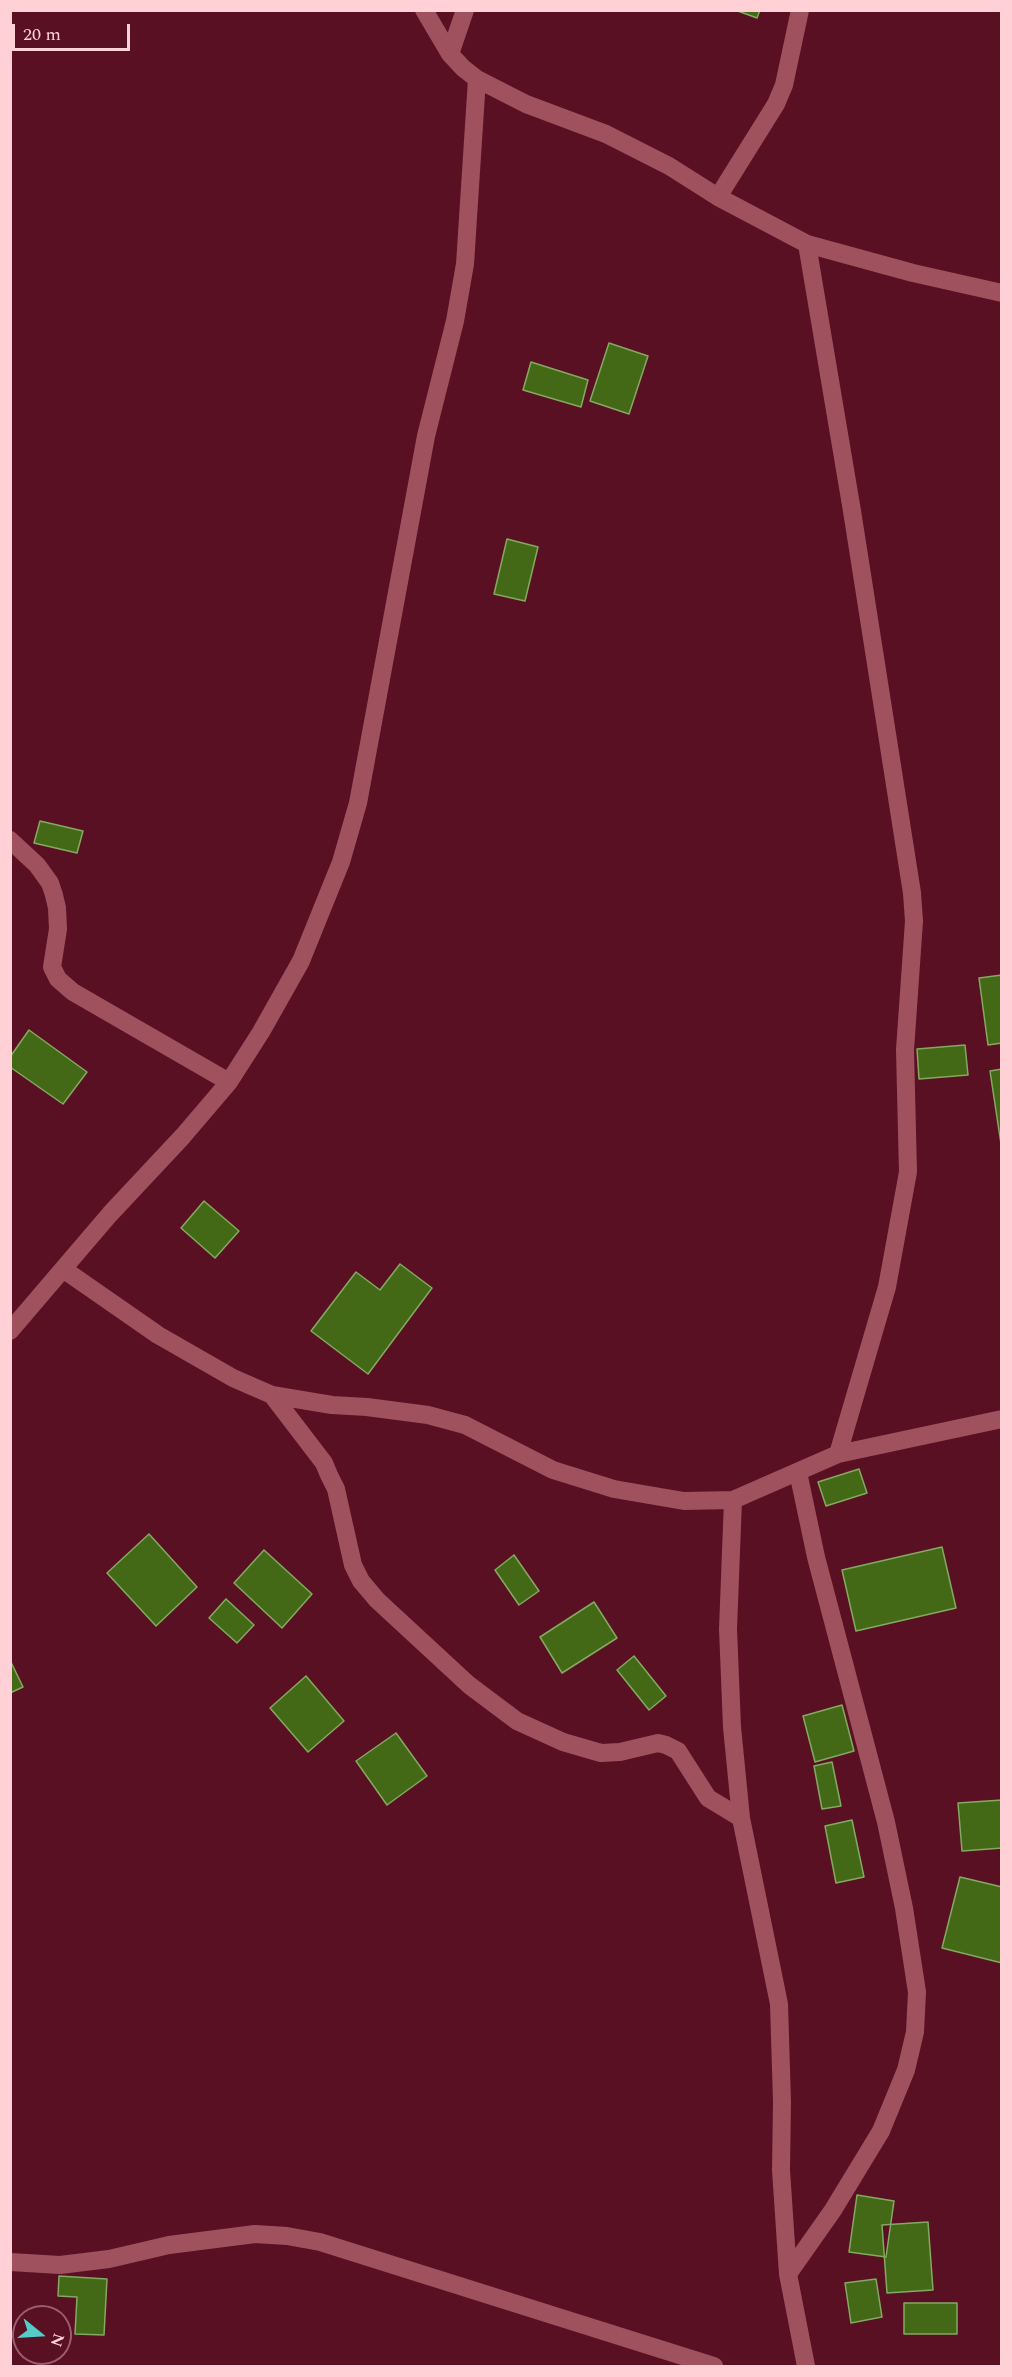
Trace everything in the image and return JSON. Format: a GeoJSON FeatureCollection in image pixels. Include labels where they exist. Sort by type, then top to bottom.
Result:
{"type":"FeatureCollection","features":[{"type":"Feature","properties":{"kind":"street"},"geometry":{"type":"LineString","coordinates":[[424,10],[450,54],[477,79],[526,104],[606,134],[669,166],[718,197],[807,244],[1002,294]]}},
{"type":"Feature","properties":{"kind":"street"},"geometry":{"type":"LineString","coordinates":[[450,54],[465,10]]}},
{"type":"Feature","properties":{"kind":"street"},"geometry":{"type":"LineString","coordinates":[[718,197],[776,104],[784,85],[800,10]]}},
{"type":"Feature","properties":{"kind":"street"},"geometry":{"type":"LineString","coordinates":[[10,1330],[229,1082],[261,1032],[301,961],[341,862],[358,803],[426,436],[455,321],[465,264],[477,79]]}},
{"type":"Feature","properties":{"kind":"street"},"geometry":{"type":"LineString","coordinates":[[807,244],[852,512],[912,893],[914,921],[905,1050],[908,1172],[886,1287],[838,1454]]}},
{"type":"Feature","properties":{"kind":"street"},"geometry":{"type":"LineString","coordinates":[[10,840],[37,865],[50,883],[57,908],[52,967],[58,979],[73,992],[229,1082]]}},
{"type":"Feature","properties":{"kind":"street"},"geometry":{"type":"LineString","coordinates":[[63,1269],[158,1335],[233,1378],[272,1395],[332,1405],[428,1415],[465,1425],[553,1470],[614,1489],[684,1501],[733,1500],[838,1454],[1002,1419]]}},
{"type":"Feature","properties":{"kind":"street"},"geometry":{"type":"LineString","coordinates":[[272,1395],[324,1463],[336,1489],[353,1565],[360,1581],[377,1600],[469,1685],[517,1721],[563,1742],[601,1753],[620,1752],[658,1743],[666,1744],[678,1751],[708,1798],[741,1818]]}},
{"type":"Feature","properties":{"kind":"street"},"geometry":{"type":"LineString","coordinates":[[788,2274],[833,2210],[881,2131],[906,2070],[915,2032],[917,1992],[904,1908],[886,1822],[827,1602],[798,1472]]}},
{"type":"Feature","properties":{"kind":"street"},"geometry":{"type":"LineString","coordinates":[[733,1500],[728,1629],[732,1726],[741,1818],[778,2004],[782,2102],[781,2170],[788,2274],[806,2367]]}},
{"type":"Feature","properties":{"kind":"street"},"geometry":{"type":"LineString","coordinates":[[10,2262],[60,2265],[109,2259],[169,2245],[255,2234],[287,2236],[342,2249],[714,2367]]}},
{"type":"Feature","properties":{"kind":"building"},"geometry":{"type":"Polygon","coordinates":[[[735,10],[760,10],[757,18],[735,10]]]}},
{"type":"Feature","properties":{"kind":"building"},"geometry":{"type":"Polygon","coordinates":[[[609,343],[648,356],[629,414],[590,401],[609,343]]]}},
{"type":"Feature","properties":{"kind":"building"},"geometry":{"type":"Polygon","coordinates":[[[531,362],[588,380],[581,407],[523,390],[531,362]]]}},
{"type":"Feature","properties":{"kind":"building"},"geometry":{"type":"Polygon","coordinates":[[[507,539],[538,547],[525,601],[494,594],[507,539]]]}},
{"type":"Feature","properties":{"kind":"building"},"geometry":{"type":"Polygon","coordinates":[[[40,821],[83,831],[77,853],[34,843],[40,821]]]}},
{"type":"Feature","properties":{"kind":"building"},"geometry":{"type":"Polygon","coordinates":[[[1002,975],[1002,1043],[988,1045],[979,978],[1002,975]]]}},
{"type":"Feature","properties":{"kind":"building"},"geometry":{"type":"Polygon","coordinates":[[[29,1030],[87,1072],[63,1104],[10,1067],[10,1057],[29,1030]]]}},
{"type":"Feature","properties":{"kind":"building"},"geometry":{"type":"Polygon","coordinates":[[[965,1045],[968,1075],[919,1079],[917,1049],[965,1045]]]}},
{"type":"Feature","properties":{"kind":"building"},"geometry":{"type":"Polygon","coordinates":[[[1002,1069],[1002,1144],[1001,1144],[990,1071],[1002,1069]]]}},
{"type":"Feature","properties":{"kind":"building"},"geometry":{"type":"Polygon","coordinates":[[[204,1201],[239,1231],[215,1258],[181,1228],[204,1201]]]}},
{"type":"Feature","properties":{"kind":"building"},"geometry":{"type":"Polygon","coordinates":[[[400,1264],[432,1288],[368,1374],[311,1331],[356,1272],[380,1290],[400,1264]]]}},
{"type":"Feature","properties":{"kind":"building"},"geometry":{"type":"Polygon","coordinates":[[[859,1469],[867,1493],[826,1506],[818,1482],[859,1469]]]}},
{"type":"Feature","properties":{"kind":"building"},"geometry":{"type":"Polygon","coordinates":[[[149,1534],[197,1587],[156,1626],[107,1573],[149,1534]]]}},
{"type":"Feature","properties":{"kind":"building"},"geometry":{"type":"Polygon","coordinates":[[[942,1547],[956,1608],[856,1631],[842,1570],[942,1547]]]}},
{"type":"Feature","properties":{"kind":"building"},"geometry":{"type":"Polygon","coordinates":[[[264,1550],[312,1594],[282,1628],[234,1583],[264,1550]]]}},
{"type":"Feature","properties":{"kind":"building"},"geometry":{"type":"Polygon","coordinates":[[[514,1555],[539,1591],[519,1605],[495,1570],[514,1555]]]}},
{"type":"Feature","properties":{"kind":"building"},"geometry":{"type":"Polygon","coordinates":[[[226,1599],[254,1625],[237,1643],[209,1618],[226,1599]]]}},
{"type":"Feature","properties":{"kind":"building"},"geometry":{"type":"Polygon","coordinates":[[[594,1602],[617,1638],[562,1673],[540,1637],[594,1602]]]}},
{"type":"Feature","properties":{"kind":"building"},"geometry":{"type":"Polygon","coordinates":[[[634,1656],[666,1696],[649,1710],[617,1670],[634,1656]]]}},
{"type":"Feature","properties":{"kind":"building"},"geometry":{"type":"Polygon","coordinates":[[[10,1660],[23,1687],[10,1693],[10,1660]]]}},
{"type":"Feature","properties":{"kind":"building"},"geometry":{"type":"Polygon","coordinates":[[[306,1676],[344,1721],[308,1752],[270,1708],[306,1676]]]}},
{"type":"Feature","properties":{"kind":"building"},"geometry":{"type":"Polygon","coordinates":[[[842,1705],[854,1751],[815,1762],[803,1716],[842,1705]]]}},
{"type":"Feature","properties":{"kind":"building"},"geometry":{"type":"Polygon","coordinates":[[[396,1733],[427,1776],[387,1805],[356,1761],[396,1733]]]}},
{"type":"Feature","properties":{"kind":"building"},"geometry":{"type":"Polygon","coordinates":[[[832,1762],[841,1806],[822,1809],[814,1766],[832,1762]]]}},
{"type":"Feature","properties":{"kind":"building"},"geometry":{"type":"Polygon","coordinates":[[[1002,1800],[1002,1848],[962,1851],[958,1803],[1002,1800]]]}},
{"type":"Feature","properties":{"kind":"building"},"geometry":{"type":"Polygon","coordinates":[[[852,1820],[864,1877],[836,1883],[825,1826],[852,1820]]]}},
{"type":"Feature","properties":{"kind":"building"},"geometry":{"type":"Polygon","coordinates":[[[960,1877],[1002,1887],[1002,1963],[942,1948],[960,1877]]]}},
{"type":"Feature","properties":{"kind":"building"},"geometry":{"type":"Polygon","coordinates":[[[857,2195],[894,2201],[886,2257],[849,2252],[857,2195]]]}},
{"type":"Feature","properties":{"kind":"building"},"geometry":{"type":"Polygon","coordinates":[[[928,2222],[933,2290],[887,2293],[882,2225],[928,2222]]]}},
{"type":"Feature","properties":{"kind":"building"},"geometry":{"type":"Polygon","coordinates":[[[59,2276],[107,2279],[104,2335],[75,2334],[77,2297],[58,2296],[59,2276]]]}},
{"type":"Feature","properties":{"kind":"building"},"geometry":{"type":"Polygon","coordinates":[[[876,2279],[882,2317],[851,2323],[845,2283],[876,2279]]]}},
{"type":"Feature","properties":{"kind":"building"},"geometry":{"type":"Polygon","coordinates":[[[904,2303],[957,2303],[957,2334],[904,2334],[904,2303]]]}}]}
